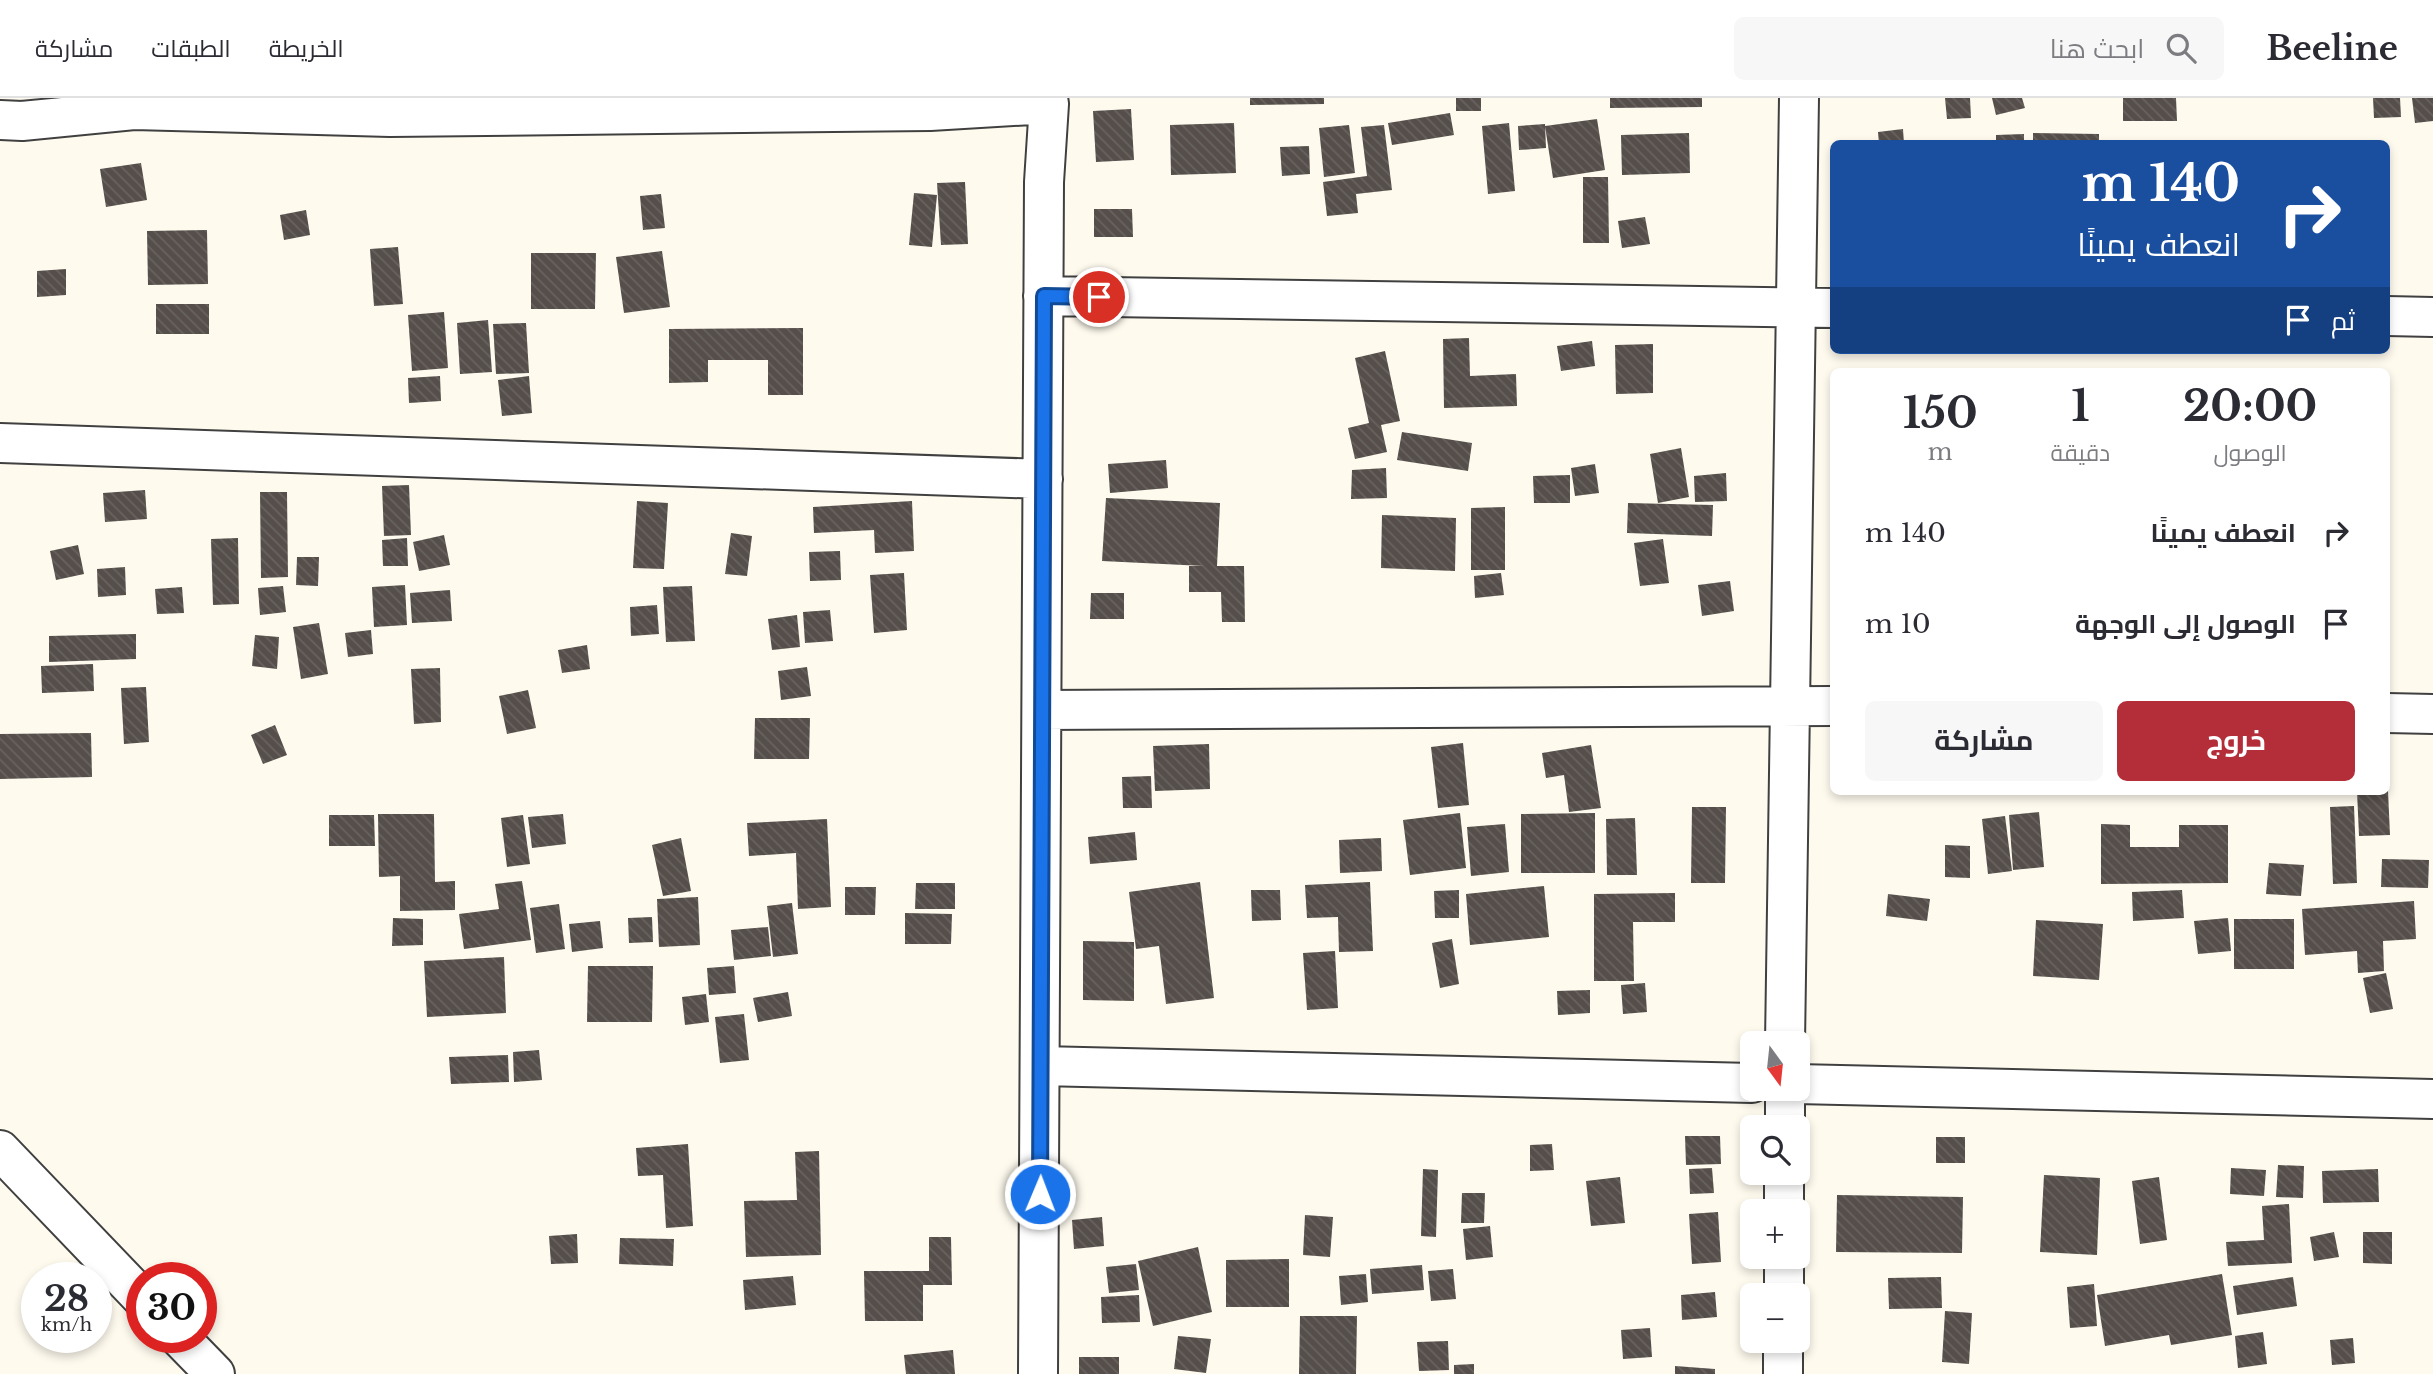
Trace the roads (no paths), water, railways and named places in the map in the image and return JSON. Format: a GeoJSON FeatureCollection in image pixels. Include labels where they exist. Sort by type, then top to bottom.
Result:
{"type":"FeatureCollection","features":[{"type":"Feature","properties":{"kind":"street"},"geometry":{"type":"LineString","coordinates":[[1785,1031],[1799,98]]}},
{"type":"Feature","properties":{"kind":"street"},"geometry":{"type":"LineString","coordinates":[[0,120],[22,121],[134,110],[390,107],[930,111],[1048,101],[1044,182],[1038,1374]]}},
{"type":"Feature","properties":{"kind":"street"},"geometry":{"type":"LineString","coordinates":[[1044,296],[1830,308]]}},
{"type":"Feature","properties":{"kind":"street"},"geometry":{"type":"LineString","coordinates":[[2390,316],[2433,317]]}},
{"type":"Feature","properties":{"kind":"street"},"geometry":{"type":"LineString","coordinates":[[0,443],[1042,480]]}},
{"type":"Feature","properties":{"kind":"street"},"geometry":{"type":"LineString","coordinates":[[1042,710],[1830,706]]}},
{"type":"Feature","properties":{"kind":"street"},"geometry":{"type":"LineString","coordinates":[[2390,713],[2433,714]]}},
{"type":"Feature","properties":{"kind":"street"},"geometry":{"type":"LineString","coordinates":[[1041,1066],[1740,1083]]}},
{"type":"Feature","properties":{"kind":"street"},"geometry":{"type":"LineString","coordinates":[[1810,1084],[2433,1099]]}},
{"type":"Feature","properties":{"kind":"street"},"geometry":{"type":"LineString","coordinates":[[0,1150],[126,1281]]}},
{"type":"Feature","properties":{"kind":"street"},"geometry":{"type":"LineString","coordinates":[[195,1353],[215,1374]]}},
{"type":"Feature","properties":{"kind":"street"},"geometry":{"type":"LineString","coordinates":[[1783,1353],[1783,1374]]}}]}
